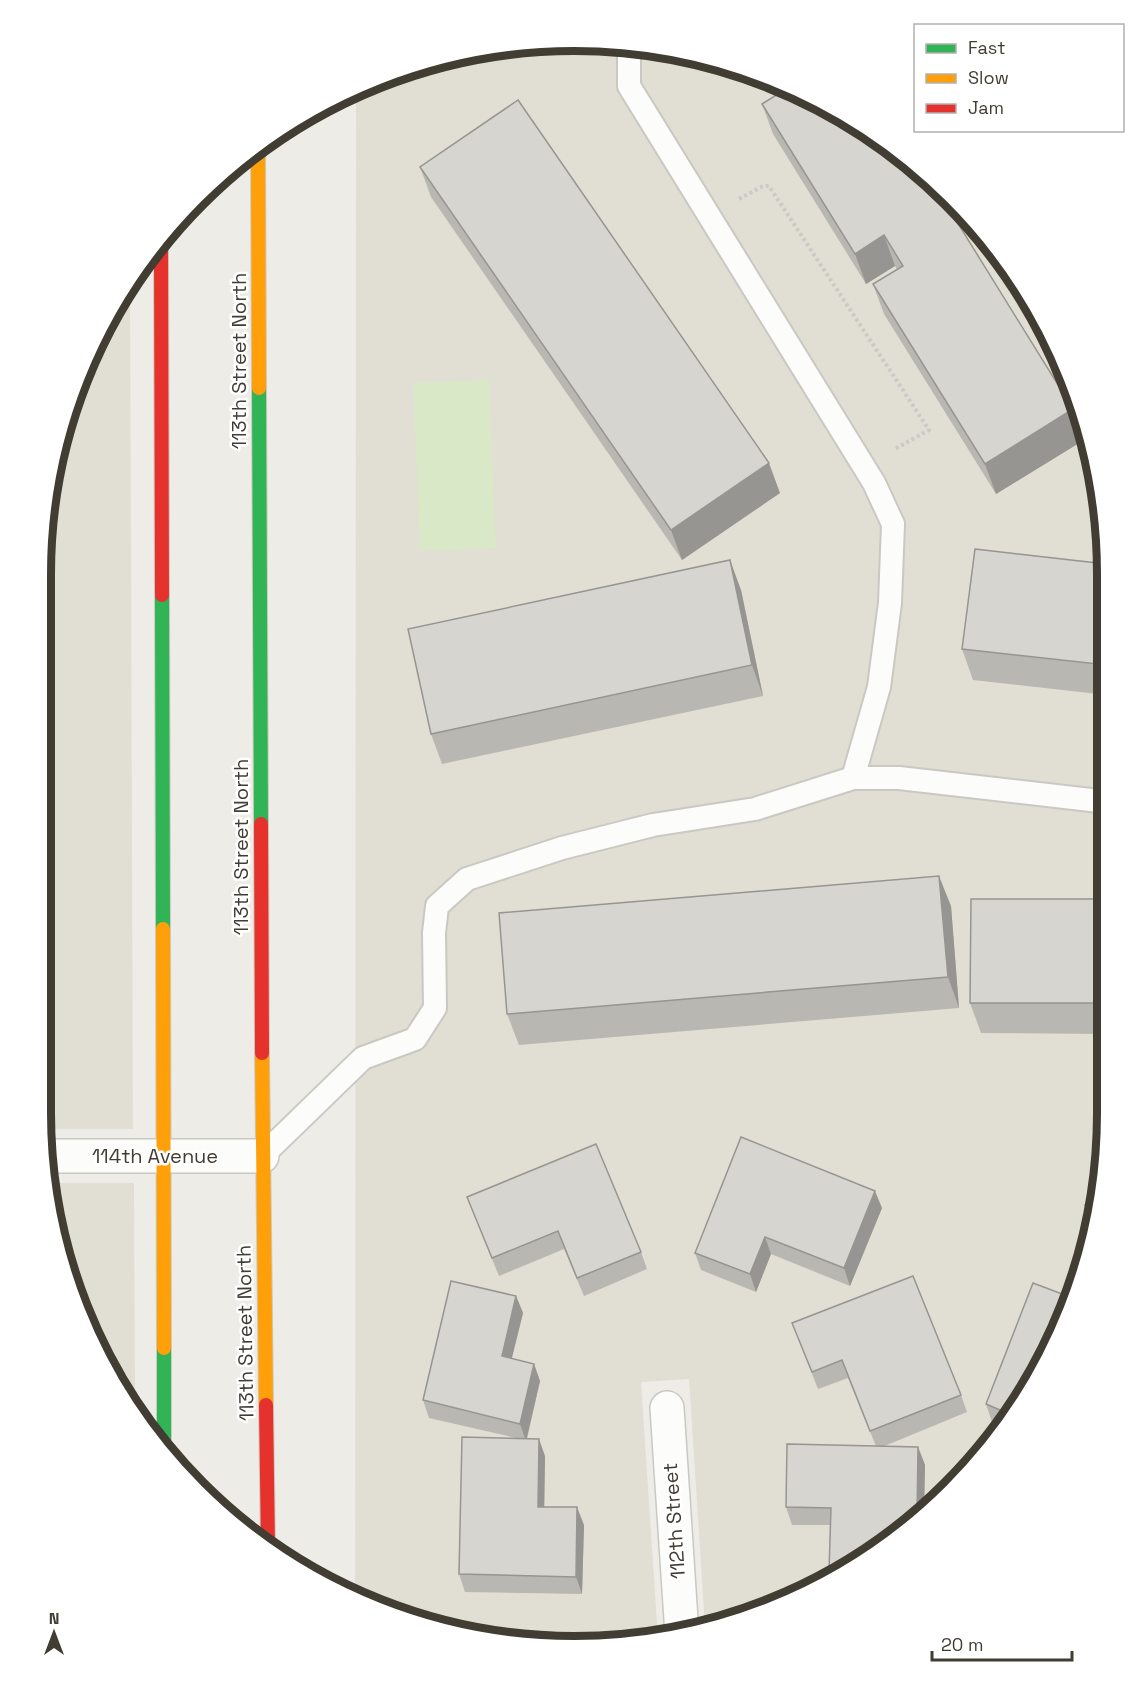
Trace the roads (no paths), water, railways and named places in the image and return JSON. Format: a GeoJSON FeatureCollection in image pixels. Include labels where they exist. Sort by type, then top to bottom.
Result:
{"type":"FeatureCollection","features":[{"type":"Feature","properties":{"kind":"main road","name":"113th Street North"},"geometry":{"type":"LineString","coordinates":[[258,157],[262,1156],[268,1537]]}},
{"type":"Feature","properties":{"kind":"main road"},"geometry":{"type":"LineString","coordinates":[[161,254],[164,1437]]}},
{"type":"Feature","properties":{"kind":"street","name":"114th Avenue"},"geometry":{"type":"LineString","coordinates":[[53,1156],[262,1156]]}},
{"type":"Feature","properties":{"kind":"street","name":"112th Street"},"geometry":{"type":"LineString","coordinates":[[667,1408],[681,1625]]}},
{"type":"Feature","properties":{"kind":"lane"},"geometry":{"type":"LineString","coordinates":[[629,54],[629,87],[864,466],[893,524],[890,603],[879,687],[854,778]]}},
{"type":"Feature","properties":{"kind":"lane"},"geometry":{"type":"LineString","coordinates":[[262,1156],[363,1058],[415,1039],[435,1008],[434,933],[437,906],[467,879],[562,848],[652,825],[755,809],[854,778],[899,778],[1097,801]]}}]}
